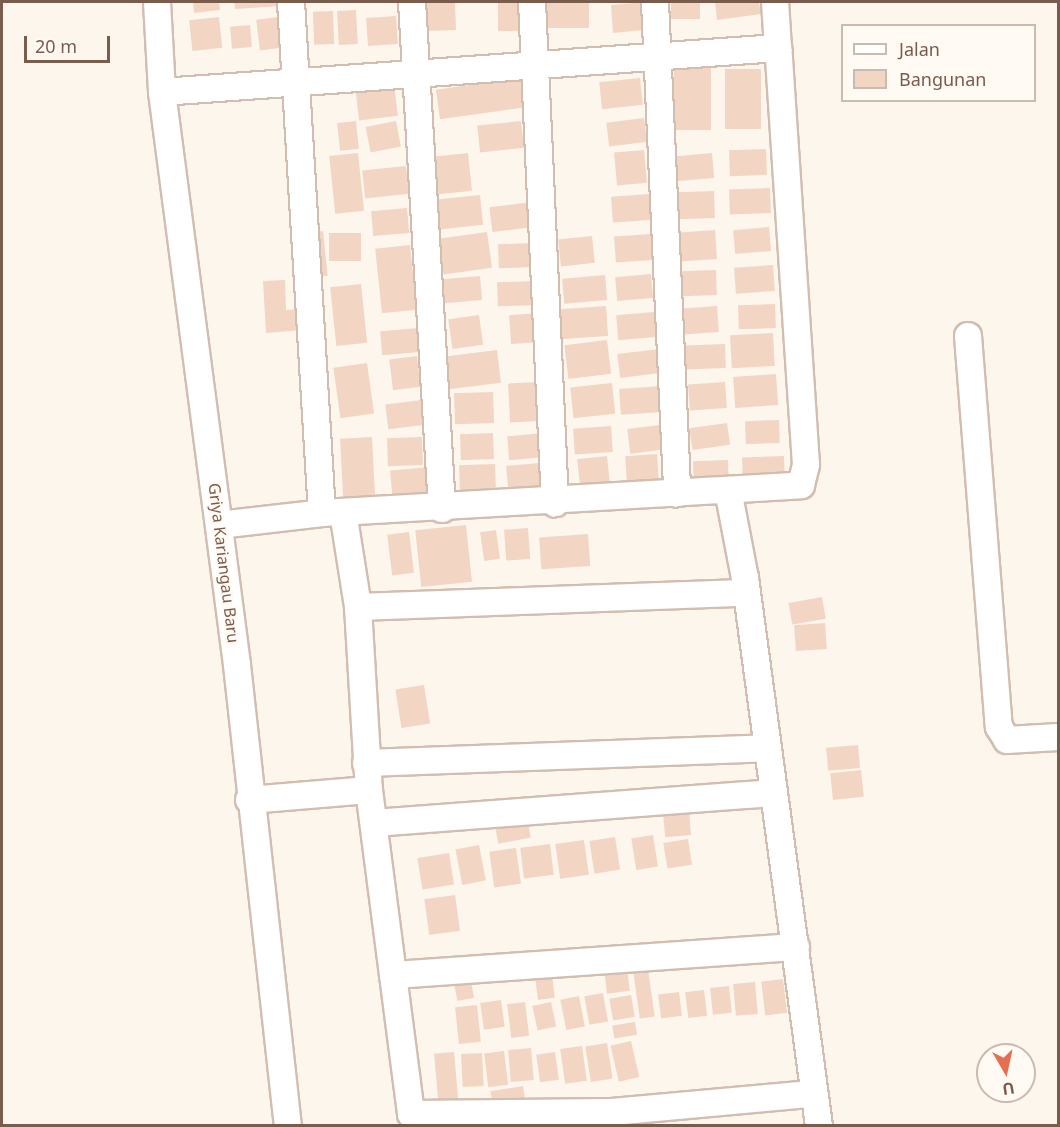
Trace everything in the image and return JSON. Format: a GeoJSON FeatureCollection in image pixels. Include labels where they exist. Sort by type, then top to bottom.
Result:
{"type":"FeatureCollection","features":[{"type":"Feature","properties":{"kind":"street","name":"Griya Kariangau Baru"},"geometry":{"type":"LineString","coordinates":[[158,2],[162,92],[219,525],[288,1125]]}},
{"type":"Feature","properties":{"kind":"street"},"geometry":{"type":"LineString","coordinates":[[291,2],[295,83],[332,512],[358,607],[366,763],[411,1114],[420,1118],[612,1112],[811,1094]]}},
{"type":"Feature","properties":{"kind":"street"},"geometry":{"type":"LineString","coordinates":[[412,2],[442,509]]}},
{"type":"Feature","properties":{"kind":"street"},"geometry":{"type":"LineString","coordinates":[[532,2],[555,503]]}},
{"type":"Feature","properties":{"kind":"street"},"geometry":{"type":"LineString","coordinates":[[655,2],[677,494]]}},
{"type":"Feature","properties":{"kind":"street"},"geometry":{"type":"LineString","coordinates":[[219,525],[332,512],[555,503],[728,490],[805,480],[775,2]]}},
{"type":"Feature","properties":{"kind":"street"},"geometry":{"type":"LineString","coordinates":[[162,92],[778,48]]}},
{"type":"Feature","properties":{"kind":"street"},"geometry":{"type":"LineString","coordinates":[[968,336],[999,727],[1007,740],[1059,737]]}},
{"type":"Feature","properties":{"kind":"street"},"geometry":{"type":"LineString","coordinates":[[728,490],[796,947],[811,1094],[819,1125]]}},
{"type":"Feature","properties":{"kind":"street"},"geometry":{"type":"LineString","coordinates":[[358,607],[744,593]]}},
{"type":"Feature","properties":{"kind":"street"},"geometry":{"type":"LineString","coordinates":[[366,763],[768,748]]}},
{"type":"Feature","properties":{"kind":"street"},"geometry":{"type":"LineString","coordinates":[[249,800],[369,790]]}},
{"type":"Feature","properties":{"kind":"street"},"geometry":{"type":"LineString","coordinates":[[374,823],[774,793]]}},
{"type":"Feature","properties":{"kind":"street"},"geometry":{"type":"LineString","coordinates":[[393,975],[796,947]]}},
{"type":"Feature","properties":{"kind":"building"},"geometry":{"type":"Polygon","coordinates":[[[193,2],[219,2],[220,10],[194,13],[193,2]]]}},
{"type":"Feature","properties":{"kind":"building"},"geometry":{"type":"Polygon","coordinates":[[[234,2],[281,2],[282,6],[235,9],[234,2]]]}},
{"type":"Feature","properties":{"kind":"building"},"geometry":{"type":"Polygon","coordinates":[[[455,2],[456,30],[426,31],[425,3],[455,2]]]}},
{"type":"Feature","properties":{"kind":"building"},"geometry":{"type":"Polygon","coordinates":[[[498,2],[523,2],[523,31],[498,31],[498,2]]]}},
{"type":"Feature","properties":{"kind":"building"},"geometry":{"type":"Polygon","coordinates":[[[547,2],[589,2],[589,28],[547,28],[547,2]]]}},
{"type":"Feature","properties":{"kind":"building"},"geometry":{"type":"Polygon","coordinates":[[[645,2],[654,29],[613,33],[611,5],[645,2]]]}},
{"type":"Feature","properties":{"kind":"building"},"geometry":{"type":"Polygon","coordinates":[[[671,2],[700,2],[700,19],[671,19],[671,2]]]}},
{"type":"Feature","properties":{"kind":"building"},"geometry":{"type":"Polygon","coordinates":[[[715,2],[759,2],[761,14],[717,20],[715,2]]]}},
{"type":"Feature","properties":{"kind":"building"},"geometry":{"type":"Polygon","coordinates":[[[356,10],[358,44],[339,45],[337,11],[356,10]]]}},
{"type":"Feature","properties":{"kind":"building"},"geometry":{"type":"Polygon","coordinates":[[[333,11],[334,44],[314,45],[313,12],[333,11]]]}},
{"type":"Feature","properties":{"kind":"building"},"geometry":{"type":"Polygon","coordinates":[[[286,16],[290,47],[260,50],[256,20],[286,16]]]}},
{"type":"Feature","properties":{"kind":"building"},"geometry":{"type":"Polygon","coordinates":[[[396,16],[398,44],[368,46],[366,18],[396,16]]]}},
{"type":"Feature","properties":{"kind":"building"},"geometry":{"type":"Polygon","coordinates":[[[219,17],[222,48],[192,51],[189,20],[219,17]]]}},
{"type":"Feature","properties":{"kind":"building"},"geometry":{"type":"Polygon","coordinates":[[[250,25],[252,47],[232,49],[230,27],[250,25]]]}},
{"type":"Feature","properties":{"kind":"building"},"geometry":{"type":"Polygon","coordinates":[[[674,67],[711,67],[711,130],[674,130],[674,67]]]}},
{"type":"Feature","properties":{"kind":"building"},"geometry":{"type":"Polygon","coordinates":[[[725,69],[761,69],[761,129],[725,129],[725,69]]]}},
{"type":"Feature","properties":{"kind":"building"},"geometry":{"type":"Polygon","coordinates":[[[526,77],[530,107],[440,119],[436,90],[526,77]]]}},
{"type":"Feature","properties":{"kind":"building"},"geometry":{"type":"Polygon","coordinates":[[[640,78],[643,105],[602,109],[599,82],[640,78]]]}},
{"type":"Feature","properties":{"kind":"building"},"geometry":{"type":"Polygon","coordinates":[[[394,84],[398,116],[359,121],[355,89],[394,84]]]}},
{"type":"Feature","properties":{"kind":"building"},"geometry":{"type":"Polygon","coordinates":[[[644,118],[647,142],[609,146],[606,123],[644,118]]]}},
{"type":"Feature","properties":{"kind":"building"},"geometry":{"type":"Polygon","coordinates":[[[356,121],[359,149],[340,151],[337,123],[356,121]]]}},
{"type":"Feature","properties":{"kind":"building"},"geometry":{"type":"Polygon","coordinates":[[[396,121],[401,147],[371,152],[366,127],[396,121]]]}},
{"type":"Feature","properties":{"kind":"building"},"geometry":{"type":"Polygon","coordinates":[[[521,121],[524,148],[480,152],[477,126],[521,121]]]}},
{"type":"Feature","properties":{"kind":"building"},"geometry":{"type":"Polygon","coordinates":[[[766,149],[767,175],[730,176],[729,150],[766,149]]]}},
{"type":"Feature","properties":{"kind":"building"},"geometry":{"type":"Polygon","coordinates":[[[644,150],[647,183],[617,185],[614,153],[644,150]]]}},
{"type":"Feature","properties":{"kind":"building"},"geometry":{"type":"Polygon","coordinates":[[[358,153],[364,211],[335,214],[329,156],[358,153]]]}},
{"type":"Feature","properties":{"kind":"building"},"geometry":{"type":"Polygon","coordinates":[[[468,153],[472,191],[434,195],[430,157],[468,153]]]}},
{"type":"Feature","properties":{"kind":"building"},"geometry":{"type":"Polygon","coordinates":[[[712,153],[714,178],[675,181],[673,156],[712,153]]]}},
{"type":"Feature","properties":{"kind":"building"},"geometry":{"type":"Polygon","coordinates":[[[406,166],[409,194],[365,198],[362,171],[406,166]]]}},
{"type":"Feature","properties":{"kind":"building"},"geometry":{"type":"Polygon","coordinates":[[[770,188],[771,213],[730,214],[729,189],[770,188]]]}},
{"type":"Feature","properties":{"kind":"building"},"geometry":{"type":"Polygon","coordinates":[[[714,191],[715,218],[679,219],[678,192],[714,191]]]}},
{"type":"Feature","properties":{"kind":"building"},"geometry":{"type":"Polygon","coordinates":[[[649,194],[651,220],[613,223],[611,197],[649,194]]]}},
{"type":"Feature","properties":{"kind":"building"},"geometry":{"type":"Polygon","coordinates":[[[480,195],[483,225],[437,230],[434,200],[480,195]]]}},
{"type":"Feature","properties":{"kind":"building"},"geometry":{"type":"Polygon","coordinates":[[[532,202],[535,227],[492,232],[489,207],[532,202]]]}},
{"type":"Feature","properties":{"kind":"building"},"geometry":{"type":"Polygon","coordinates":[[[407,208],[409,233],[373,236],[371,211],[407,208]]]}},
{"type":"Feature","properties":{"kind":"building"},"geometry":{"type":"Polygon","coordinates":[[[769,227],[771,251],[735,254],[733,230],[769,227]]]}},
{"type":"Feature","properties":{"kind":"building"},"geometry":{"type":"Polygon","coordinates":[[[715,230],[717,259],[679,262],[677,233],[715,230]]]}},
{"type":"Feature","properties":{"kind":"building"},"geometry":{"type":"Polygon","coordinates":[[[323,231],[328,276],[308,278],[303,233],[323,231]]]}},
{"type":"Feature","properties":{"kind":"building"},"geometry":{"type":"Polygon","coordinates":[[[487,232],[492,268],[443,274],[438,239],[487,232]]]}},
{"type":"Feature","properties":{"kind":"building"},"geometry":{"type":"Polygon","coordinates":[[[329,233],[361,233],[361,261],[329,261],[329,233]]]}},
{"type":"Feature","properties":{"kind":"building"},"geometry":{"type":"Polygon","coordinates":[[[651,234],[653,260],[616,263],[614,237],[651,234]]]}},
{"type":"Feature","properties":{"kind":"building"},"geometry":{"type":"Polygon","coordinates":[[[592,236],[595,263],[561,266],[558,240],[592,236]]]}},
{"type":"Feature","properties":{"kind":"building"},"geometry":{"type":"Polygon","coordinates":[[[535,243],[536,267],[499,268],[498,244],[535,243]]]}},
{"type":"Feature","properties":{"kind":"building"},"geometry":{"type":"Polygon","coordinates":[[[410,245],[417,310],[382,313],[375,249],[410,245]]]}},
{"type":"Feature","properties":{"kind":"building"},"geometry":{"type":"Polygon","coordinates":[[[773,265],[775,291],[736,294],[734,268],[773,265]]]}},
{"type":"Feature","properties":{"kind":"building"},"geometry":{"type":"Polygon","coordinates":[[[716,270],[717,295],[682,296],[681,271],[716,270]]]}},
{"type":"Feature","properties":{"kind":"building"},"geometry":{"type":"Polygon","coordinates":[[[651,274],[653,298],[617,301],[615,277],[651,274]]]}},
{"type":"Feature","properties":{"kind":"building"},"geometry":{"type":"Polygon","coordinates":[[[605,275],[607,300],[564,304],[562,279],[605,275]]]}},
{"type":"Feature","properties":{"kind":"building"},"geometry":{"type":"Polygon","coordinates":[[[480,276],[482,300],[444,303],[442,279],[480,276]]]}},
{"type":"Feature","properties":{"kind":"building"},"geometry":{"type":"Polygon","coordinates":[[[285,280],[286,310],[301,309],[302,330],[266,333],[263,281],[285,280]]]}},
{"type":"Feature","properties":{"kind":"building"},"geometry":{"type":"Polygon","coordinates":[[[536,281],[537,305],[498,306],[497,282],[536,281]]]}},
{"type":"Feature","properties":{"kind":"building"},"geometry":{"type":"Polygon","coordinates":[[[361,284],[367,343],[336,346],[330,287],[361,284]]]}},
{"type":"Feature","properties":{"kind":"building"},"geometry":{"type":"Polygon","coordinates":[[[775,304],[776,328],[739,329],[738,305],[775,304]]]}},
{"type":"Feature","properties":{"kind":"building"},"geometry":{"type":"Polygon","coordinates":[[[606,306],[608,336],[559,339],[557,309],[606,306]]]}},
{"type":"Feature","properties":{"kind":"building"},"geometry":{"type":"Polygon","coordinates":[[[717,306],[719,332],[684,334],[682,308],[717,306]]]}},
{"type":"Feature","properties":{"kind":"building"},"geometry":{"type":"Polygon","coordinates":[[[654,312],[656,337],[618,340],[616,315],[654,312]]]}},
{"type":"Feature","properties":{"kind":"building"},"geometry":{"type":"Polygon","coordinates":[[[540,313],[542,342],[511,344],[509,315],[540,313]]]}},
{"type":"Feature","properties":{"kind":"building"},"geometry":{"type":"Polygon","coordinates":[[[479,315],[483,345],[452,349],[448,319],[479,315]]]}},
{"type":"Feature","properties":{"kind":"building"},"geometry":{"type":"Polygon","coordinates":[[[418,328],[420,352],[382,355],[380,331],[418,328]]]}},
{"type":"Feature","properties":{"kind":"building"},"geometry":{"type":"Polygon","coordinates":[[[773,333],[775,366],[732,368],[730,335],[773,333]]]}},
{"type":"Feature","properties":{"kind":"building"},"geometry":{"type":"Polygon","coordinates":[[[607,340],[611,374],[568,379],[564,345],[607,340]]]}},
{"type":"Feature","properties":{"kind":"building"},"geometry":{"type":"Polygon","coordinates":[[[725,344],[726,368],[685,369],[684,345],[725,344]]]}},
{"type":"Feature","properties":{"kind":"building"},"geometry":{"type":"Polygon","coordinates":[[[659,349],[662,373],[620,378],[617,354],[659,349]]]}},
{"type":"Feature","properties":{"kind":"building"},"geometry":{"type":"Polygon","coordinates":[[[497,350],[501,383],[448,389],[444,356],[497,350]]]}},
{"type":"Feature","properties":{"kind":"building"},"geometry":{"type":"Polygon","coordinates":[[[417,356],[421,387],[393,390],[389,359],[417,356]]]}},
{"type":"Feature","properties":{"kind":"building"},"geometry":{"type":"Polygon","coordinates":[[[367,363],[374,414],[340,418],[333,368],[367,363]]]}},
{"type":"Feature","properties":{"kind":"building"},"geometry":{"type":"Polygon","coordinates":[[[776,374],[778,405],[735,408],[733,377],[776,374]]]}},
{"type":"Feature","properties":{"kind":"building"},"geometry":{"type":"Polygon","coordinates":[[[538,382],[540,421],[510,423],[508,384],[538,382]]]}},
{"type":"Feature","properties":{"kind":"building"},"geometry":{"type":"Polygon","coordinates":[[[725,382],[727,408],[690,411],[688,385],[725,382]]]}},
{"type":"Feature","properties":{"kind":"building"},"geometry":{"type":"Polygon","coordinates":[[[612,383],[615,414],[573,418],[570,387],[612,383]]]}},
{"type":"Feature","properties":{"kind":"building"},"geometry":{"type":"Polygon","coordinates":[[[661,386],[663,412],[621,415],[619,389],[661,386]]]}},
{"type":"Feature","properties":{"kind":"building"},"geometry":{"type":"Polygon","coordinates":[[[493,392],[494,423],[455,424],[454,393],[493,392]]]}},
{"type":"Feature","properties":{"kind":"building"},"geometry":{"type":"Polygon","coordinates":[[[422,400],[425,425],[388,429],[385,405],[422,400]]]}},
{"type":"Feature","properties":{"kind":"building"},"geometry":{"type":"Polygon","coordinates":[[[779,420],[780,443],[746,444],[745,421],[779,420]]]}},
{"type":"Feature","properties":{"kind":"building"},"geometry":{"type":"Polygon","coordinates":[[[727,423],[730,445],[692,450],[689,428],[727,423]]]}},
{"type":"Feature","properties":{"kind":"building"},"geometry":{"type":"Polygon","coordinates":[[[659,425],[662,450],[630,454],[627,429],[659,425]]]}},
{"type":"Feature","properties":{"kind":"building"},"geometry":{"type":"Polygon","coordinates":[[[611,426],[613,452],[575,455],[573,429],[611,426]]]}},
{"type":"Feature","properties":{"kind":"building"},"geometry":{"type":"Polygon","coordinates":[[[493,433],[494,459],[461,460],[460,434],[493,433]]]}},
{"type":"Feature","properties":{"kind":"building"},"geometry":{"type":"Polygon","coordinates":[[[544,433],[546,457],[509,460],[507,436],[544,433]]]}},
{"type":"Feature","properties":{"kind":"building"},"geometry":{"type":"Polygon","coordinates":[[[372,437],[375,496],[343,498],[340,439],[372,437]]]}},
{"type":"Feature","properties":{"kind":"building"},"geometry":{"type":"Polygon","coordinates":[[[422,437],[423,465],[388,466],[387,438],[422,437]]]}},
{"type":"Feature","properties":{"kind":"building"},"geometry":{"type":"Polygon","coordinates":[[[657,454],[659,480],[627,482],[625,456],[657,454]]]}},
{"type":"Feature","properties":{"kind":"building"},"geometry":{"type":"Polygon","coordinates":[[[607,456],[610,483],[580,486],[577,459],[607,456]]]}},
{"type":"Feature","properties":{"kind":"building"},"geometry":{"type":"Polygon","coordinates":[[[784,456],[785,483],[743,484],[742,457],[784,456]]]}},
{"type":"Feature","properties":{"kind":"building"},"geometry":{"type":"Polygon","coordinates":[[[728,460],[729,485],[694,486],[693,461],[728,460]]]}},
{"type":"Feature","properties":{"kind":"building"},"geometry":{"type":"Polygon","coordinates":[[[540,463],[543,497],[509,500],[506,466],[540,463]]]}},
{"type":"Feature","properties":{"kind":"building"},"geometry":{"type":"Polygon","coordinates":[[[495,464],[496,489],[460,490],[459,465],[495,464]]]}},
{"type":"Feature","properties":{"kind":"building"},"geometry":{"type":"Polygon","coordinates":[[[431,467],[433,492],[392,495],[390,471],[431,467]]]}},
{"type":"Feature","properties":{"kind":"building"},"geometry":{"type":"Polygon","coordinates":[[[466,525],[472,582],[421,587],[415,530],[466,525]]]}},
{"type":"Feature","properties":{"kind":"building"},"geometry":{"type":"Polygon","coordinates":[[[528,528],[530,559],[506,561],[504,530],[528,528]]]}},
{"type":"Feature","properties":{"kind":"building"},"geometry":{"type":"Polygon","coordinates":[[[496,530],[500,559],[484,561],[480,532],[496,530]]]}},
{"type":"Feature","properties":{"kind":"building"},"geometry":{"type":"Polygon","coordinates":[[[409,532],[414,573],[392,575],[387,535],[409,532]]]}},
{"type":"Feature","properties":{"kind":"building"},"geometry":{"type":"Polygon","coordinates":[[[588,534],[590,566],[541,569],[539,537],[588,534]]]}},
{"type":"Feature","properties":{"kind":"building"},"geometry":{"type":"Polygon","coordinates":[[[822,597],[826,619],[792,625],[789,603],[822,597]]]}},
{"type":"Feature","properties":{"kind":"building"},"geometry":{"type":"Polygon","coordinates":[[[825,623],[827,649],[796,651],[794,625],[825,623]]]}},
{"type":"Feature","properties":{"kind":"building"},"geometry":{"type":"Polygon","coordinates":[[[424,685],[430,724],[401,728],[395,690],[424,685]]]}},
{"type":"Feature","properties":{"kind":"building"},"geometry":{"type":"Polygon","coordinates":[[[858,745],[860,768],[828,771],[826,748],[858,745]]]}},
{"type":"Feature","properties":{"kind":"building"},"geometry":{"type":"Polygon","coordinates":[[[861,770],[864,797],[833,800],[830,773],[861,770]]]}},
{"type":"Feature","properties":{"kind":"building"},"geometry":{"type":"Polygon","coordinates":[[[689,811],[691,835],[665,837],[663,813],[689,811]]]}},
{"type":"Feature","properties":{"kind":"building"},"geometry":{"type":"Polygon","coordinates":[[[526,813],[531,838],[498,844],[494,819],[526,813]]]}},
{"type":"Feature","properties":{"kind":"building"},"geometry":{"type":"Polygon","coordinates":[[[653,835],[658,867],[636,870],[631,838],[653,835]]]}},
{"type":"Feature","properties":{"kind":"building"},"geometry":{"type":"Polygon","coordinates":[[[615,837],[620,870],[594,874],[589,841],[615,837]]]}},
{"type":"Feature","properties":{"kind":"building"},"geometry":{"type":"Polygon","coordinates":[[[688,839],[692,865],[667,869],[663,843],[688,839]]]}},
{"type":"Feature","properties":{"kind":"building"},"geometry":{"type":"Polygon","coordinates":[[[584,840],[589,875],[560,879],[555,844],[584,840]]]}},
{"type":"Feature","properties":{"kind":"building"},"geometry":{"type":"Polygon","coordinates":[[[550,844],[554,875],[524,878],[520,848],[550,844]]]}},
{"type":"Feature","properties":{"kind":"building"},"geometry":{"type":"Polygon","coordinates":[[[479,845],[486,880],[462,885],[455,850],[479,845]]]}},
{"type":"Feature","properties":{"kind":"building"},"geometry":{"type":"Polygon","coordinates":[[[516,848],[521,884],[494,887],[489,852],[516,848]]]}},
{"type":"Feature","properties":{"kind":"building"},"geometry":{"type":"Polygon","coordinates":[[[449,853],[454,885],[422,890],[417,858],[449,853]]]}},
{"type":"Feature","properties":{"kind":"building"},"geometry":{"type":"Polygon","coordinates":[[[455,895],[460,931],[429,935],[424,899],[455,895]]]}},
{"type":"Feature","properties":{"kind":"building"},"geometry":{"type":"Polygon","coordinates":[[[627,968],[630,991],[607,994],[604,971],[627,968]]]}},
{"type":"Feature","properties":{"kind":"building"},"geometry":{"type":"Polygon","coordinates":[[[648,969],[655,1017],[640,1019],[633,971],[648,969]]]}},
{"type":"Feature","properties":{"kind":"building"},"geometry":{"type":"Polygon","coordinates":[[[552,975],[555,998],[538,1000],[535,977],[552,975]]]}},
{"type":"Feature","properties":{"kind":"building"},"geometry":{"type":"Polygon","coordinates":[[[783,979],[787,1013],[765,1015],[761,982],[783,979]]]}},
{"type":"Feature","properties":{"kind":"building"},"geometry":{"type":"Polygon","coordinates":[[[471,982],[474,998],[457,1001],[454,985],[471,982]]]}},
{"type":"Feature","properties":{"kind":"building"},"geometry":{"type":"Polygon","coordinates":[[[755,982],[758,1014],[736,1016],[733,984],[755,982]]]}},
{"type":"Feature","properties":{"kind":"building"},"geometry":{"type":"Polygon","coordinates":[[[729,986],[732,1013],[713,1015],[710,988],[729,986]]]}},
{"type":"Feature","properties":{"kind":"building"},"geometry":{"type":"Polygon","coordinates":[[[704,990],[707,1016],[688,1018],[685,992],[704,990]]]}},
{"type":"Feature","properties":{"kind":"building"},"geometry":{"type":"Polygon","coordinates":[[[679,992],[682,1016],[661,1018],[658,995],[679,992]]]}},
{"type":"Feature","properties":{"kind":"building"},"geometry":{"type":"Polygon","coordinates":[[[603,993],[608,1022],[589,1025],[584,996],[603,993]]]}},
{"type":"Feature","properties":{"kind":"building"},"geometry":{"type":"Polygon","coordinates":[[[631,995],[635,1017],[613,1020],[609,999],[631,995]]]}},
{"type":"Feature","properties":{"kind":"building"},"geometry":{"type":"Polygon","coordinates":[[[579,996],[585,1026],[566,1030],[560,1000],[579,996]]]}},
{"type":"Feature","properties":{"kind":"building"},"geometry":{"type":"Polygon","coordinates":[[[501,1000],[505,1027],[484,1030],[480,1003],[501,1000]]]}},
{"type":"Feature","properties":{"kind":"building"},"geometry":{"type":"Polygon","coordinates":[[[525,1002],[529,1036],[511,1038],[507,1004],[525,1002]]]}},
{"type":"Feature","properties":{"kind":"building"},"geometry":{"type":"Polygon","coordinates":[[[551,1002],[556,1026],[538,1030],[532,1006],[551,1002]]]}},
{"type":"Feature","properties":{"kind":"building"},"geometry":{"type":"Polygon","coordinates":[[[477,1005],[481,1042],[459,1044],[455,1007],[477,1005]]]}},
{"type":"Feature","properties":{"kind":"building"},"geometry":{"type":"Polygon","coordinates":[[[635,1022],[637,1035],[614,1038],[612,1026],[635,1022]]]}},
{"type":"Feature","properties":{"kind":"building"},"geometry":{"type":"Polygon","coordinates":[[[631,1041],[639,1077],[619,1082],[611,1046],[631,1041]]]}},
{"type":"Feature","properties":{"kind":"building"},"geometry":{"type":"Polygon","coordinates":[[[607,1043],[613,1079],[591,1082],[585,1046],[607,1043]]]}},
{"type":"Feature","properties":{"kind":"building"},"geometry":{"type":"Polygon","coordinates":[[[582,1046],[587,1081],[565,1084],[560,1049],[582,1046]]]}},
{"type":"Feature","properties":{"kind":"building"},"geometry":{"type":"Polygon","coordinates":[[[531,1048],[534,1080],[511,1082],[508,1050],[531,1048]]]}},
{"type":"Feature","properties":{"kind":"building"},"geometry":{"type":"Polygon","coordinates":[[[504,1051],[508,1085],[488,1087],[484,1053],[504,1051]]]}},
{"type":"Feature","properties":{"kind":"building"},"geometry":{"type":"Polygon","coordinates":[[[454,1052],[458,1101],[438,1103],[434,1054],[454,1052]]]}},
{"type":"Feature","properties":{"kind":"building"},"geometry":{"type":"Polygon","coordinates":[[[555,1052],[559,1080],[540,1082],[536,1055],[555,1052]]]}},
{"type":"Feature","properties":{"kind":"building"},"geometry":{"type":"Polygon","coordinates":[[[482,1053],[484,1086],[463,1087],[461,1054],[482,1053]]]}},
{"type":"Feature","properties":{"kind":"building"},"geometry":{"type":"Polygon","coordinates":[[[523,1086],[526,1106],[494,1111],[490,1091],[523,1086]]]}}]}
